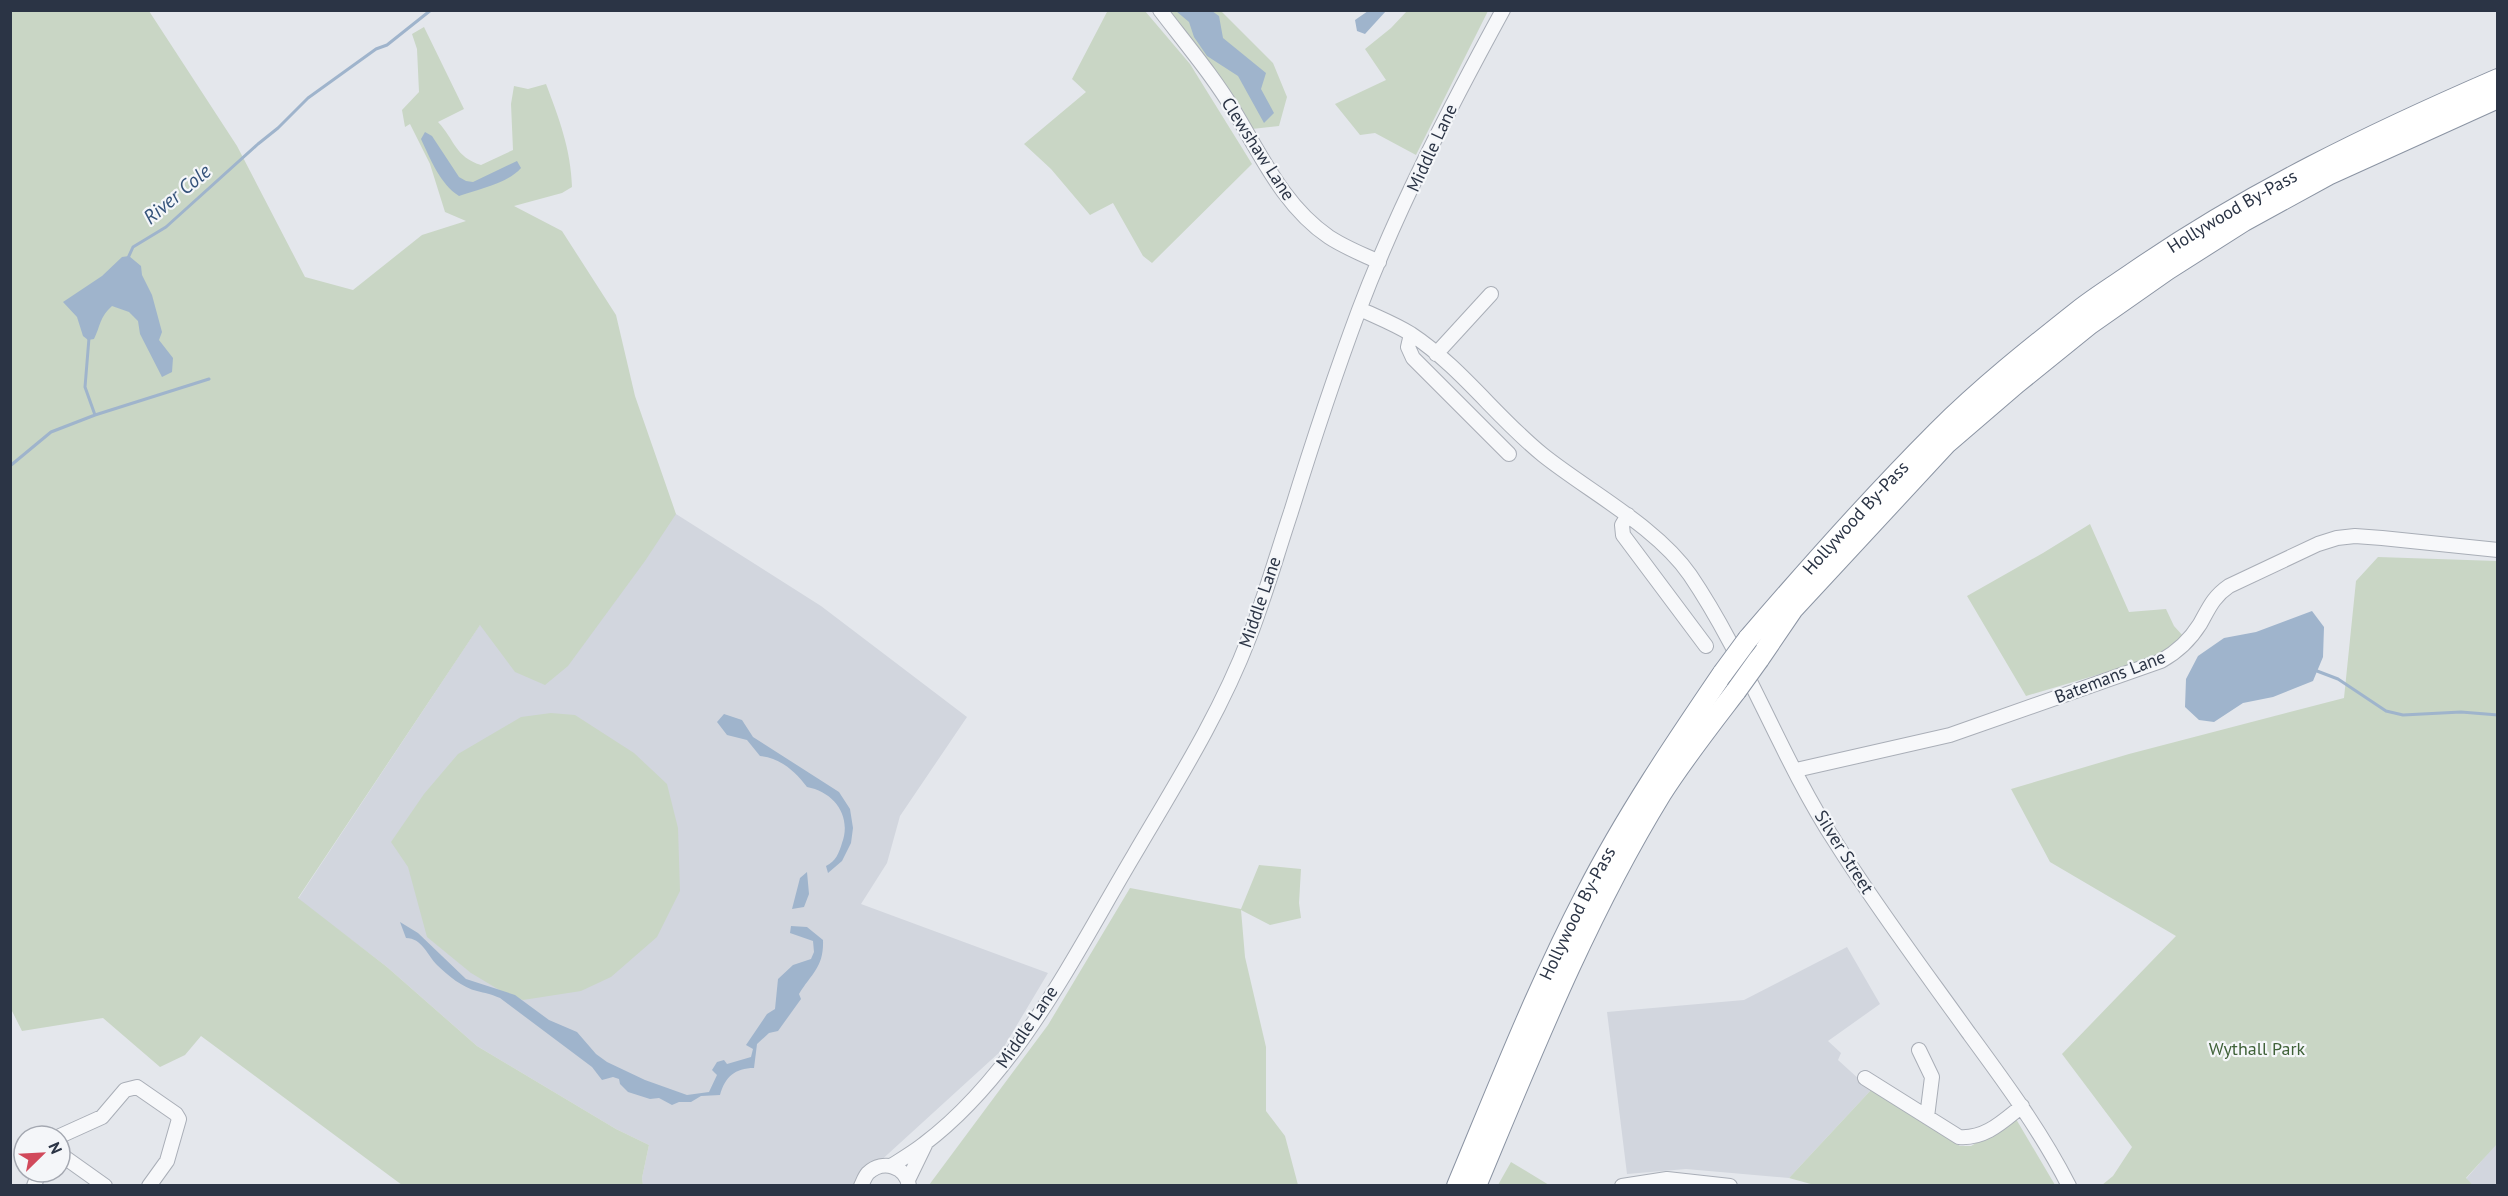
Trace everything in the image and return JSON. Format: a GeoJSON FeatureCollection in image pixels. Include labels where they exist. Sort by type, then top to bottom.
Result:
{"type":"FeatureCollection","features":[{"type":"Feature","properties":{"kind":"highway","name":"Hollywood By-Pass"},"geometry":{"type":"LineString","coordinates":[[1456,1185],[1546,977],[1586,893],[1649,782],[1748,639],[1832,542],[1939,430],[2006,370],[2080,309],[2157,256],[2236,207],[2330,155],[2498,79]]}},
{"type":"Feature","properties":{"kind":"highway","name":"Hollywood By-Pass"},"geometry":{"type":"LineString","coordinates":[[1476,1185],[1566,972],[1600,903],[1661,795],[1793,609],[1946,444],[2090,324],[2167,270],[2244,221],[2328,175],[2498,98]]}},
{"type":"Feature","properties":{"kind":"street","name":"Clewshaw Lane"},"geometry":{"type":"LineString","coordinates":[[1160,10],[1211,76],[1263,163],[1294,206],[1330,238],[1379,262]]}},
{"type":"Feature","properties":{"kind":"street","name":"Middle Lane"},"geometry":{"type":"LineString","coordinates":[[891,1166],[926,1143],[984,1088],[1030,1027],[1161,810],[1219,705],[1251,635],[1321,415],[1379,262],[1457,94],[1503,10]]}},
{"type":"Feature","properties":{"kind":"street"},"geometry":{"type":"LineString","coordinates":[[1436,354],[1491,294]]}},
{"type":"Feature","properties":{"kind":"street","name":"Silver Street"},"geometry":{"type":"LineString","coordinates":[[1360,309],[1411,334],[1436,354],[1542,454],[1628,515],[1688,571],[1726,635],[1840,850],[2022,1107],[2069,1185]]}},
{"type":"Feature","properties":{"kind":"street"},"geometry":{"type":"LineString","coordinates":[[1411,334],[1408,347],[1413,358],[1509,454]]}},
{"type":"Feature","properties":{"kind":"street"},"geometry":{"type":"LineString","coordinates":[[1628,515],[1622,525],[1623,535],[1706,645]]}},
{"type":"Feature","properties":{"kind":"street","name":"Batemans Lane"},"geometry":{"type":"LineString","coordinates":[[1796,770],[1950,735],[2161,661],[2181,648],[2200,623],[2211,600],[2218,593],[2318,544],[2355,536],[2498,550]]}},
{"type":"Feature","properties":{"kind":"street"},"geometry":{"type":"LineString","coordinates":[[1918,1050],[1932,1077],[1927,1117]]}},
{"type":"Feature","properties":{"kind":"street"},"geometry":{"type":"LineString","coordinates":[[1865,1078],[1959,1137],[1973,1138],[1996,1126],[2022,1107]]}},
{"type":"Feature","properties":{"kind":"street"},"geometry":{"type":"LineString","coordinates":[[72,1131],[102,1117],[125,1090],[137,1087],[176,1114],[179,1119],[167,1161],[148,1185]]}},
{"type":"Feature","properties":{"kind":"street","name":"Middle Lane"},"geometry":{"type":"LineString","coordinates":[[909,1183],[926,1143]]}},
{"type":"Feature","properties":{"kind":"street"},"geometry":{"type":"LineString","coordinates":[[72,1162],[105,1185]]}},
{"type":"Feature","properties":{"kind":"street","name":"Middle Lane"},"geometry":{"type":"LineString","coordinates":[[861,1185],[867,1174],[876,1168],[891,1166],[901,1169],[909,1183]]}},
{"type":"Feature","properties":{"kind":"street"},"geometry":{"type":"LineString","coordinates":[[1622,1185],[1667,1179],[1730,1185]]}},
{"type":"Feature","properties":{"kind":"shaded area"},"geometry":{"type":"Polygon","coordinates":[[[588,462],[676,514],[821,606],[967,717],[900,816],[887,863],[861,904],[1048,973],[1002,1050],[854,1185],[643,1185],[642,1178],[649,1145],[616,1129],[477,1046],[387,967],[298,899],[588,462]]]}},
{"type":"Feature","properties":{"kind":"shaded area"},"geometry":{"type":"Polygon","coordinates":[[[1847,947],[1880,1004],[1828,1041],[1841,1053],[1838,1060],[1871,1090],[1789,1178],[1686,1169],[1627,1174],[1607,1012],[1744,1000],[1847,947]]]}},
{"type":"Feature","properties":{"kind":"shaded area"},"geometry":{"type":"Polygon","coordinates":[[[2497,1143],[2497,1185],[2473,1185],[2466,1179],[2497,1143]]]}},
{"type":"Feature","properties":{"kind":"green space"},"geometry":{"type":"Polygon","coordinates":[[[1108,10],[1145,11],[1190,64],[1252,164],[1152,263],[1143,256],[1113,203],[1090,215],[1051,169],[1024,144],[1086,92],[1072,79],[1108,10]]]}},
{"type":"Feature","properties":{"kind":"green space"},"geometry":{"type":"Polygon","coordinates":[[[11,11],[149,11],[237,146],[305,277],[353,290],[422,235],[466,221],[445,212],[430,164],[410,124],[405,127],[402,110],[419,92],[417,49],[412,34],[424,27],[464,109],[438,122],[460,153],[472,162],[481,165],[513,150],[511,104],[514,86],[528,89],[546,84],[567,147],[572,187],[562,193],[514,206],[562,231],[616,315],[635,396],[676,514],[645,561],[568,666],[545,685],[515,672],[480,625],[298,898],[387,967],[477,1046],[616,1129],[649,1145],[642,1178],[643,1185],[402,1185],[201,1036],[185,1055],[160,1067],[103,1018],[22,1031],[11,1009],[11,11]]]}},
{"type":"Feature","properties":{"kind":"green space"},"geometry":{"type":"Polygon","coordinates":[[[1166,11],[1221,11],[1273,63],[1287,97],[1279,126],[1252,129],[1166,11]]]}},
{"type":"Feature","properties":{"kind":"green space"},"geometry":{"type":"Polygon","coordinates":[[[1407,11],[1488,11],[1416,155],[1375,133],[1360,135],[1335,104],[1386,80],[1365,49],[1391,28],[1407,11]]]}},
{"type":"Feature","properties":{"kind":"green space"},"geometry":{"type":"Polygon","coordinates":[[[2090,524],[2129,612],[2166,609],[2174,626],[2184,637],[2164,655],[2026,696],[1967,596],[2090,524]]]}},
{"type":"Feature","properties":{"kind":"green space","name":"Wythall Park"},"geometry":{"type":"Polygon","coordinates":[[[2378,557],[2497,561],[2497,1144],[2466,1178],[2473,1185],[2102,1185],[2113,1176],[2132,1147],[2062,1054],[2176,936],[2050,862],[2011,789],[2129,754],[2344,698],[2356,581],[2378,557]]]}},
{"type":"Feature","properties":{"kind":"green space"},"geometry":{"type":"Polygon","coordinates":[[[551,713],[575,715],[634,753],[667,784],[678,828],[680,891],[657,937],[611,977],[581,991],[523,1000],[501,991],[471,973],[427,937],[408,867],[391,842],[424,794],[458,754],[521,717],[551,713]]]}},
{"type":"Feature","properties":{"kind":"green space"},"geometry":{"type":"Polygon","coordinates":[[[1259,865],[1301,869],[1299,903],[1301,918],[1270,925],[1241,910],[1245,957],[1266,1047],[1266,1111],[1285,1136],[1298,1185],[929,1185],[1048,1025],[1130,888],[1241,909],[1259,865]]]}},
{"type":"Feature","properties":{"kind":"green space"},"geometry":{"type":"Polygon","coordinates":[[[1871,1090],[1960,1146],[1971,1146],[2016,1119],[2055,1185],[1818,1186],[1789,1178],[1871,1090]]]}},
{"type":"Feature","properties":{"kind":"green space"},"geometry":{"type":"Polygon","coordinates":[[[1511,1162],[1549,1185],[1498,1185],[1511,1162]]]}},
{"type":"Feature","properties":{"kind":"water"},"geometry":{"type":"Polygon","coordinates":[[[1176,11],[1212,11],[1219,16],[1223,38],[1266,73],[1261,89],[1274,113],[1264,123],[1238,76],[1207,56],[1194,37],[1189,22],[1176,11]]]}},
{"type":"Feature","properties":{"kind":"water"},"geometry":{"type":"Polygon","coordinates":[[[1368,11],[1386,11],[1365,34],[1357,31],[1355,20],[1368,11]]]}},
{"type":"Feature","properties":{"kind":"water"},"geometry":{"type":"Polygon","coordinates":[[[425,132],[432,136],[459,177],[466,181],[473,182],[517,161],[521,168],[501,182],[459,196],[446,185],[432,162],[421,139],[425,132]]]}},
{"type":"Feature","properties":{"kind":"water"},"geometry":{"type":"Polygon","coordinates":[[[129,256],[141,266],[162,332],[159,340],[173,358],[172,372],[162,377],[140,334],[138,321],[129,312],[112,306],[102,318],[94,339],[88,340],[83,336],[77,317],[63,302],[102,276],[122,257],[129,256]]]}},
{"type":"Feature","properties":{"kind":"water"},"geometry":{"type":"Polygon","coordinates":[[[2312,611],[2324,627],[2323,657],[2313,681],[2273,697],[2243,703],[2214,722],[2199,720],[2185,707],[2186,679],[2198,656],[2224,638],[2256,632],[2312,611]]]}},
{"type":"Feature","properties":{"kind":"water"},"geometry":{"type":"Polygon","coordinates":[[[724,714],[742,720],[753,737],[839,792],[850,809],[853,828],[851,843],[842,861],[828,873],[826,866],[837,856],[844,833],[845,824],[838,807],[825,794],[807,787],[786,766],[774,759],[760,756],[747,740],[727,735],[717,722],[724,714]]]}},
{"type":"Feature","properties":{"kind":"water"},"geometry":{"type":"Polygon","coordinates":[[[807,872],[809,894],[804,907],[792,909],[800,878],[807,872]]]}},
{"type":"Feature","properties":{"kind":"water"},"geometry":{"type":"Polygon","coordinates":[[[400,922],[418,933],[466,979],[515,995],[549,1020],[577,1032],[596,1054],[607,1062],[645,1080],[687,1095],[709,1092],[717,1075],[712,1070],[717,1062],[724,1060],[727,1064],[751,1057],[753,1049],[746,1045],[767,1014],[775,1009],[778,979],[793,965],[811,959],[814,952],[813,941],[790,933],[791,926],[807,927],[823,940],[823,949],[816,969],[799,994],[801,999],[778,1031],[769,1033],[757,1044],[754,1068],[747,1068],[732,1075],[725,1083],[720,1095],[701,1096],[691,1102],[679,1102],[672,1105],[659,1098],[650,1099],[628,1092],[620,1084],[619,1079],[613,1077],[602,1080],[592,1067],[500,998],[472,989],[450,977],[420,944],[406,938],[400,922]]]}},
{"type":"Feature","properties":{"kind":"waterway","name":"River Cole"},"geometry":{"type":"LineString","coordinates":[[128,258],[133,247],[166,227],[278,128],[308,98],[376,49],[387,45],[431,10]]}},
{"type":"Feature","properties":{"kind":"waterway","name":"River Cole"},"geometry":{"type":"LineString","coordinates":[[10,466],[51,432],[95,415],[85,387],[89,338]]}},
{"type":"Feature","properties":{"kind":"waterway"},"geometry":{"type":"LineString","coordinates":[[95,415],[209,379]]}},
{"type":"Feature","properties":{"kind":"waterway"},"geometry":{"type":"LineString","coordinates":[[2317,671],[2338,679],[2386,711],[2403,715],[2461,712],[2498,715]]}}]}
